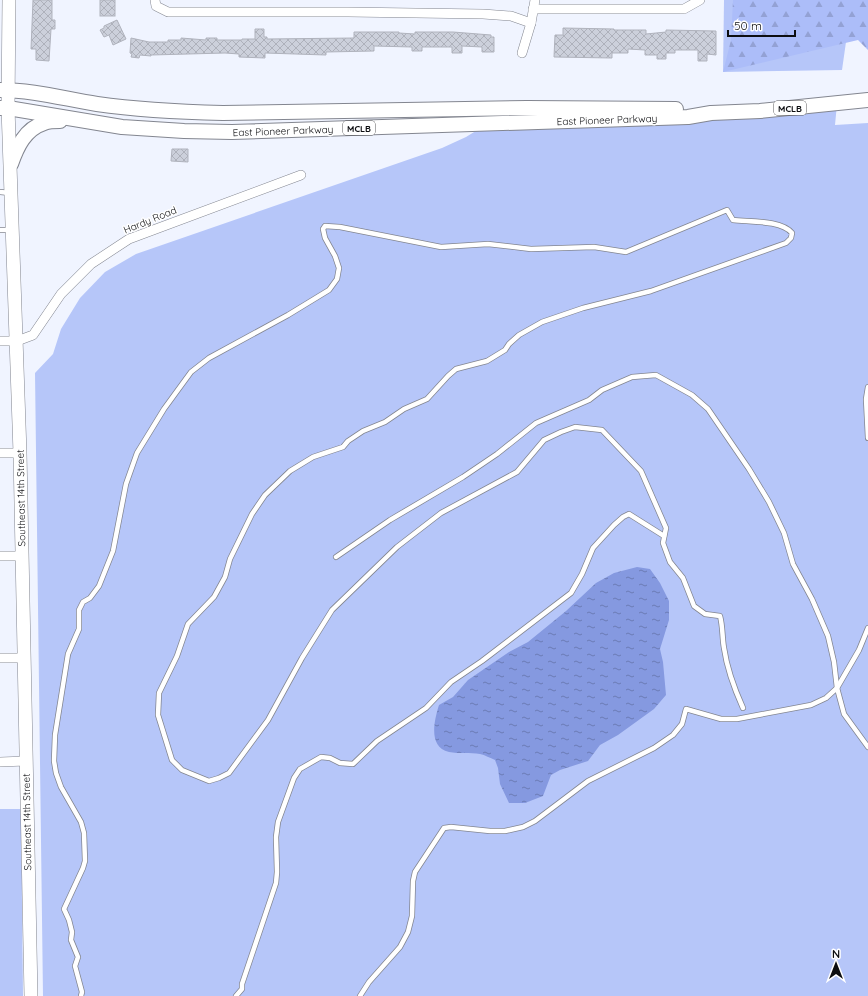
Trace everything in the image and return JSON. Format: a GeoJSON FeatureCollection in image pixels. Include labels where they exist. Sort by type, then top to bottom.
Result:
{"type":"FeatureCollection","features":[{"type":"Feature","properties":{"kind":"main road","name":"East Pioneer Parkway"},"geometry":{"type":"LineString","coordinates":[[4,90],[138,109],[186,112],[223,113],[527,108],[688,110],[711,113]]}},
{"type":"Feature","properties":{"kind":"main road","name":"East Pioneer Parkway"},"geometry":{"type":"LineString","coordinates":[[4,108],[74,120],[122,126],[184,131],[232,132],[639,120],[688,117],[711,113],[768,110],[868,100]]}},
{"type":"Feature","properties":{"kind":"main road"},"geometry":{"type":"LineString","coordinates":[[10,164],[19,144],[28,132],[44,123],[74,120]]}},
{"type":"Feature","properties":{"kind":"street","name":"Southeast 14th Street"},"geometry":{"type":"LineString","coordinates":[[9,0],[4,90],[4,108],[10,164],[6,193],[6,230],[17,341],[23,556],[31,996]]}},
{"type":"Feature","properties":{"kind":"street"},"geometry":{"type":"LineString","coordinates":[[522,53],[531,23],[534,4],[684,9],[700,0]]}},
{"type":"Feature","properties":{"kind":"street"},"geometry":{"type":"LineString","coordinates":[[156,3],[168,12],[483,14],[511,16],[531,23]]}},
{"type":"Feature","properties":{"kind":"street","name":"Hardy Road"},"geometry":{"type":"LineString","coordinates":[[17,341],[33,335],[61,294],[91,264],[129,239],[302,174]]}},
{"type":"Feature","properties":{"kind":"street"},"geometry":{"type":"LineString","coordinates":[[0,341],[17,341]]}},
{"type":"Feature","properties":{"kind":"street"},"geometry":{"type":"LineString","coordinates":[[0,453],[20,453]]}},
{"type":"Feature","properties":{"kind":"street"},"geometry":{"type":"LineString","coordinates":[[0,556],[23,556]]}},
{"type":"Feature","properties":{"kind":"street"},"geometry":{"type":"LineString","coordinates":[[0,658],[24,658]]}},
{"type":"Feature","properties":{"kind":"street"},"geometry":{"type":"LineString","coordinates":[[0,762],[26,762]]}},
{"type":"Feature","properties":{"kind":"lane"},"geometry":{"type":"LineString","coordinates":[[81,996],[82,992],[76,966],[78,957],[71,940],[72,932],[64,909],[85,861],[84,833],[81,822],[61,788],[54,761],[55,736],[68,654],[79,629],[79,610],[83,602],[90,598],[99,586],[113,551],[126,484],[137,453],[164,409],[191,372],[209,358],[288,315],[329,290],[337,279],[339,268],[335,256],[325,238],[324,226],[340,227],[441,247],[488,244],[531,249],[594,247],[626,252],[727,210],[733,220],[781,224],[792,232],[791,238],[786,243],[651,291],[583,308],[542,322],[519,335],[505,350],[487,361],[456,369],[427,399],[404,409],[385,422],[363,431],[348,441],[343,447],[313,457],[290,471],[266,495],[252,514],[230,559],[225,577],[214,597],[188,624],[177,656],[159,693],[158,715],[161,730],[172,760],[182,770],[209,781],[220,778],[229,773],[268,720],[302,658],[332,610],[397,547],[441,513],[517,472],[544,440],[575,427],[602,430],[641,471],[666,528],[663,544],[670,562],[683,578],[694,606],[705,614],[720,616],[723,626],[723,646],[726,664],[743,708]]}},
{"type":"Feature","properties":{"kind":"lane"},"geometry":{"type":"LineString","coordinates":[[336,557],[390,520],[497,454],[536,423],[589,400],[602,390],[632,377],[656,376],[692,395],[708,409],[749,469],[769,502],[784,533],[793,564],[812,599],[828,636],[834,662],[837,688],[844,714],[868,747]]}},
{"type":"Feature","properties":{"kind":"lane"},"geometry":{"type":"LineString","coordinates":[[868,386],[866,399],[868,438]]}},
{"type":"Feature","properties":{"kind":"lane"},"geometry":{"type":"LineString","coordinates":[[236,996],[242,989],[242,984],[276,883],[278,872],[276,837],[278,822],[294,778],[300,769],[321,757],[330,758],[340,763],[353,764],[377,741],[426,708],[451,682],[482,661],[571,593],[582,574],[593,548],[623,517],[629,514],[664,536]]}},
{"type":"Feature","properties":{"kind":"lane"},"geometry":{"type":"LineString","coordinates":[[360,996],[369,982],[400,947],[408,932],[412,916],[413,881],[415,872],[444,828],[451,827],[505,831],[524,827],[535,821],[588,781],[638,757],[673,735],[682,724],[686,709],[720,720],[737,719],[810,704],[826,698],[837,688],[859,650],[868,628]]}},
{"type":"Feature","properties":{"kind":"shaded area"},"geometry":{"type":"Polygon","coordinates":[[[724,0],[852,0],[842,70],[723,72],[724,0]]]}},
{"type":"Feature","properties":{"kind":"shaded area"},"geometry":{"type":"Polygon","coordinates":[[[837,104],[835,125],[868,123],[868,996],[43,996],[35,373],[53,354],[61,329],[80,298],[105,272],[136,254],[442,148],[466,137],[500,116],[565,115],[837,104]]]}},
{"type":"Feature","properties":{"kind":"shaded area"},"geometry":{"type":"Polygon","coordinates":[[[0,809],[21,809],[23,996],[0,996],[0,809]]]}},
{"type":"Feature","properties":{"kind":"green space"},"geometry":{"type":"Polygon","coordinates":[[[733,0],[868,0],[868,50],[858,40],[723,72],[731,40],[733,0]]]}},
{"type":"Feature","properties":{"kind":"water"},"geometry":{"type":"Polygon","coordinates":[[[637,567],[650,569],[660,583],[669,601],[669,620],[660,649],[663,662],[666,695],[654,709],[618,735],[600,745],[588,761],[560,770],[551,775],[543,796],[525,803],[509,803],[500,784],[498,768],[495,760],[480,754],[449,752],[442,749],[438,745],[435,739],[434,726],[439,705],[453,697],[468,680],[509,652],[528,642],[566,611],[596,583],[614,573],[637,567]]]}},
{"type":"Feature","properties":{"kind":"building"},"geometry":{"type":"Polygon","coordinates":[[[33,0],[52,0],[52,20],[55,20],[55,29],[51,29],[49,61],[36,60],[36,49],[31,49],[33,0]]]}},
{"type":"Feature","properties":{"kind":"building"},"geometry":{"type":"Polygon","coordinates":[[[100,0],[115,0],[115,16],[100,16],[100,0]]]}},
{"type":"Feature","properties":{"kind":"building"},"geometry":{"type":"Polygon","coordinates":[[[117,20],[126,39],[113,45],[109,35],[104,37],[100,30],[104,28],[104,26],[117,20]]]}},
{"type":"Feature","properties":{"kind":"building"},"geometry":{"type":"Polygon","coordinates":[[[563,28],[646,30],[646,34],[666,32],[666,30],[716,31],[716,55],[707,54],[707,61],[698,61],[698,50],[675,50],[675,53],[666,53],[666,59],[657,59],[657,55],[645,55],[645,50],[628,49],[628,53],[612,53],[612,58],[554,57],[555,35],[563,35],[563,28]]]}},
{"type":"Feature","properties":{"kind":"building"},"geometry":{"type":"Polygon","coordinates":[[[255,29],[264,29],[264,37],[267,37],[267,39],[354,38],[354,32],[399,32],[415,34],[415,32],[453,32],[491,35],[491,37],[494,37],[494,52],[482,52],[482,47],[462,46],[462,53],[452,53],[452,47],[422,47],[422,51],[412,51],[412,47],[374,46],[374,51],[326,52],[326,55],[265,53],[265,58],[239,57],[239,54],[225,53],[151,56],[140,55],[139,58],[131,57],[132,54],[130,53],[131,38],[149,42],[168,42],[168,40],[181,40],[181,38],[242,40],[255,39],[255,29]]]}},
{"type":"Feature","properties":{"kind":"building"},"geometry":{"type":"Polygon","coordinates":[[[172,149],[188,149],[188,162],[171,161],[172,149]]]}}]}
